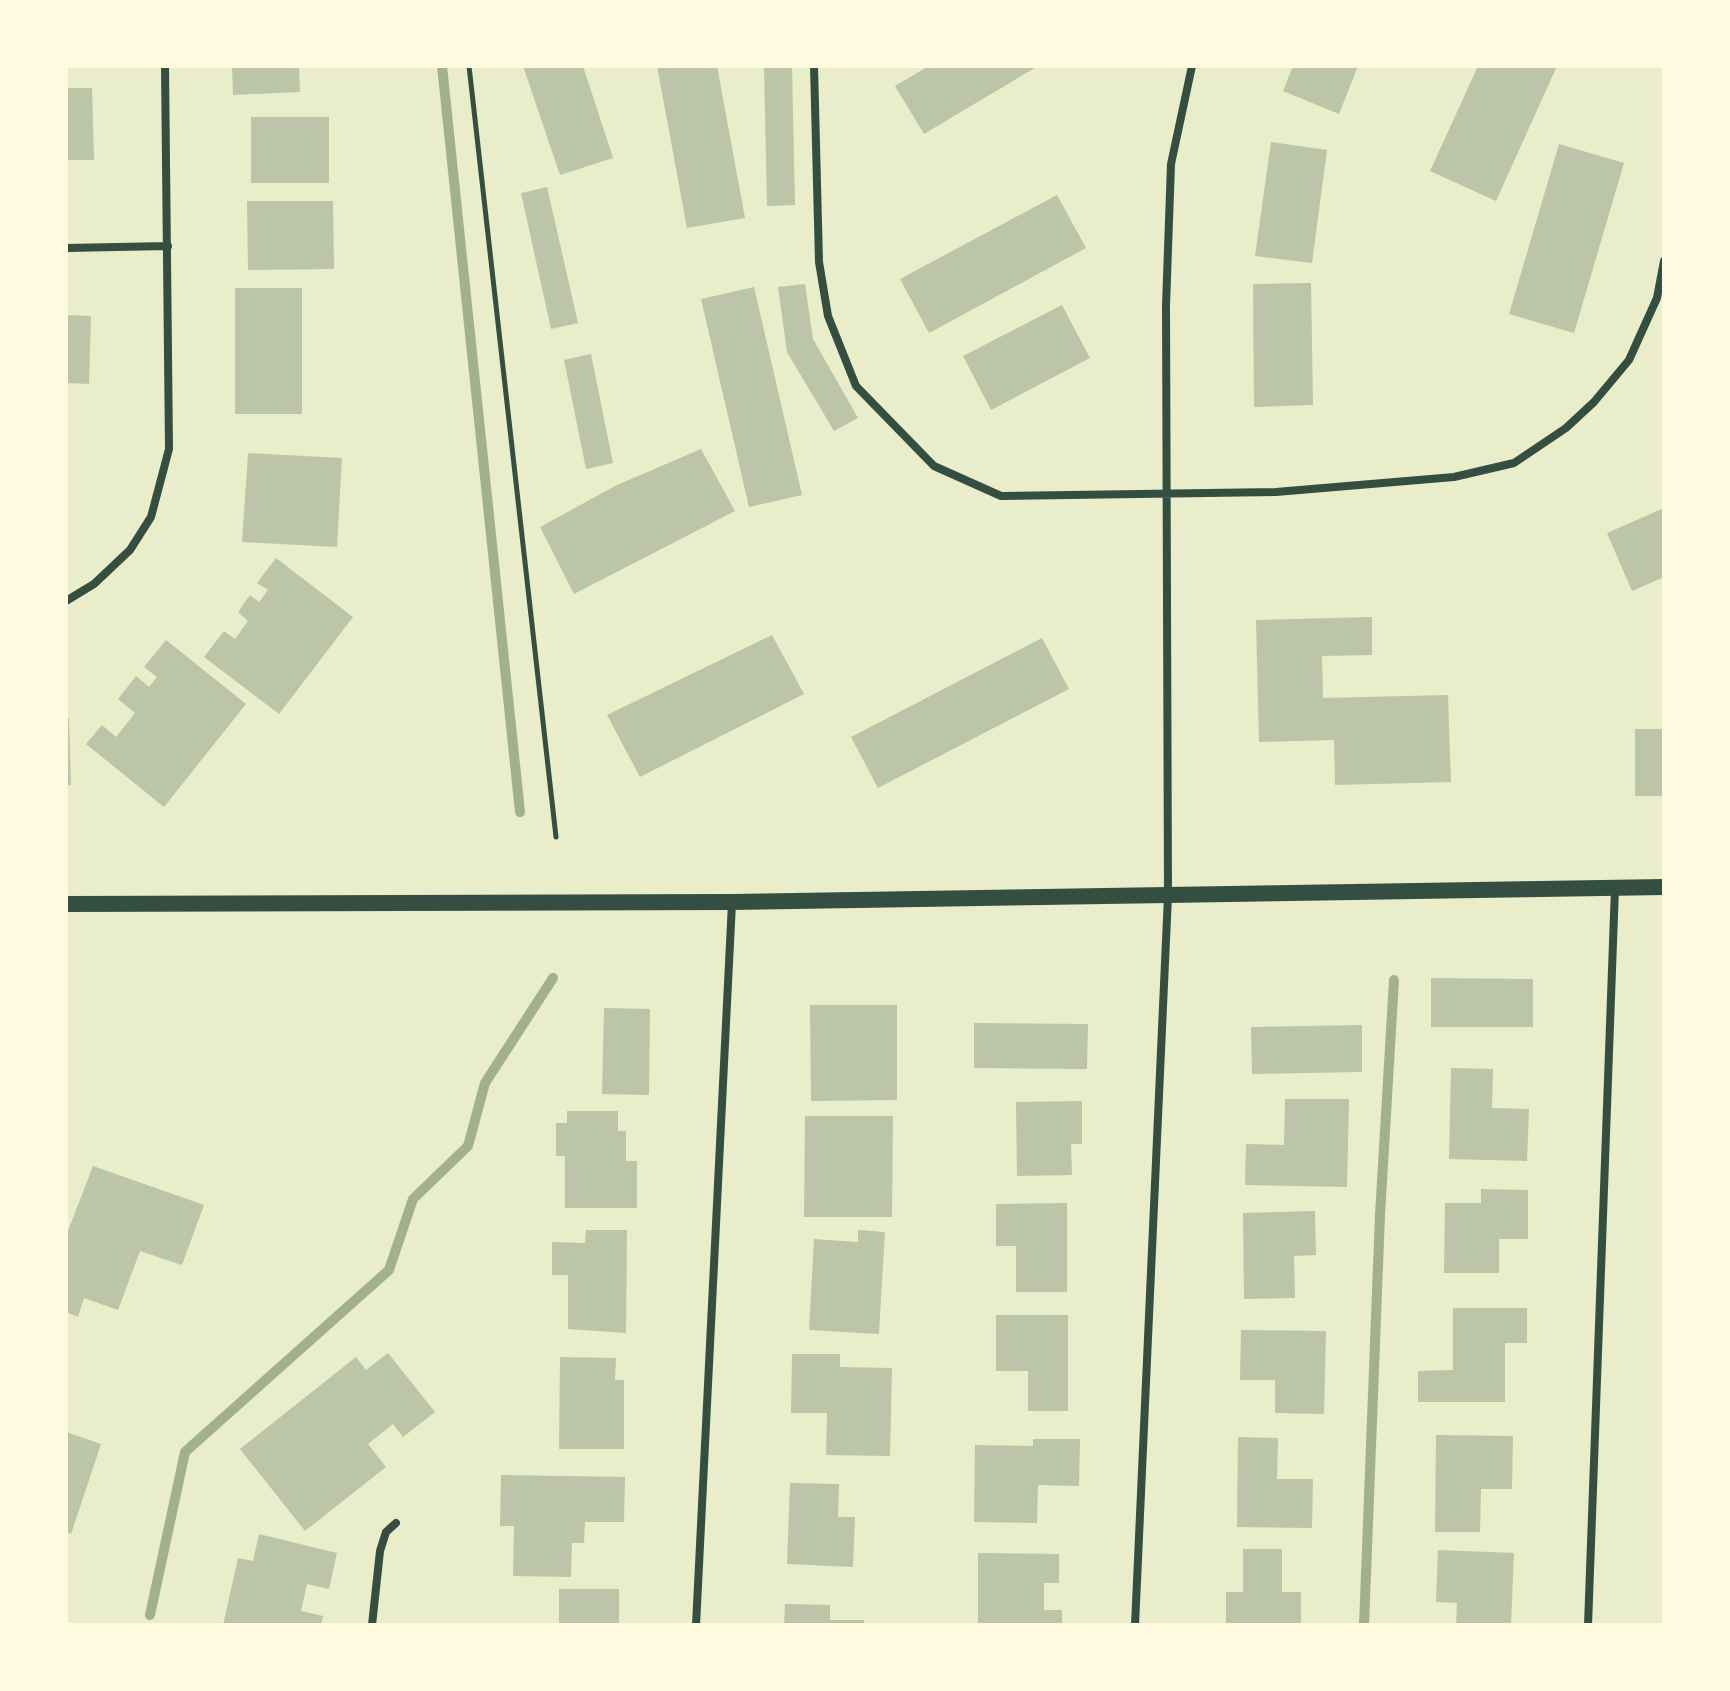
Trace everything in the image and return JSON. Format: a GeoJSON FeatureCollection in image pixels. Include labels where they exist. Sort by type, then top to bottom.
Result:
{"type":"FeatureCollection","features":[{"type":"Feature","properties":{"kind":"main road"},"geometry":{"type":"LineString","coordinates":[[66,904],[732,902],[1664,887]]}},
{"type":"Feature","properties":{"kind":"street"},"geometry":{"type":"LineString","coordinates":[[66,601],[94,584],[130,550],[151,517],[169,449],[165,66]]}},
{"type":"Feature","properties":{"kind":"street"},"geometry":{"type":"LineString","coordinates":[[814,66],[819,262],[828,316],[856,386],[934,466],[1001,496],[1276,492],[1454,477],[1514,463],[1566,428],[1594,402],[1629,360],[1657,298],[1664,261]]}},
{"type":"Feature","properties":{"kind":"street"},"geometry":{"type":"LineString","coordinates":[[1135,1625],[1168,896],[1166,306],[1171,164],[1192,66]]}},
{"type":"Feature","properties":{"kind":"street"},"geometry":{"type":"LineString","coordinates":[[66,248],[168,246]]}},
{"type":"Feature","properties":{"kind":"street"},"geometry":{"type":"LineString","coordinates":[[1588,1625],[1615,887]]}},
{"type":"Feature","properties":{"kind":"street"},"geometry":{"type":"LineString","coordinates":[[696,1625],[732,902]]}},
{"type":"Feature","properties":{"kind":"street"},"geometry":{"type":"LineString","coordinates":[[372,1625],[380,1551],[386,1532],[396,1523]]}},
{"type":"Feature","properties":{"kind":"path"},"geometry":{"type":"LineString","coordinates":[[469,66],[556,837]]}},
{"type":"Feature","properties":{"kind":"building"},"geometry":{"type":"Polygon","coordinates":[[[232,66],[299,66],[300,92],[233,95],[232,66]]]}},
{"type":"Feature","properties":{"kind":"building"},"geometry":{"type":"Polygon","coordinates":[[[523,66],[583,66],[613,158],[560,175],[523,66]]]}},
{"type":"Feature","properties":{"kind":"building"},"geometry":{"type":"Polygon","coordinates":[[[657,66],[717,66],[745,218],[687,228],[657,66]]]}},
{"type":"Feature","properties":{"kind":"building"},"geometry":{"type":"Polygon","coordinates":[[[764,66],[792,66],[795,205],[767,206],[764,66]]]}},
{"type":"Feature","properties":{"kind":"building"},"geometry":{"type":"Polygon","coordinates":[[[929,66],[1038,66],[924,134],[895,86],[929,66]]]}},
{"type":"Feature","properties":{"kind":"building"},"geometry":{"type":"Polygon","coordinates":[[[1293,66],[1358,66],[1339,114],[1283,91],[1293,66]]]}},
{"type":"Feature","properties":{"kind":"building"},"geometry":{"type":"Polygon","coordinates":[[[1478,66],[1557,66],[1496,201],[1430,171],[1478,66]]]}},
{"type":"Feature","properties":{"kind":"building"},"geometry":{"type":"Polygon","coordinates":[[[66,88],[92,88],[94,160],[66,160],[66,88]]]}},
{"type":"Feature","properties":{"kind":"building"},"geometry":{"type":"Polygon","coordinates":[[[251,117],[329,117],[329,183],[251,183],[251,117]]]}},
{"type":"Feature","properties":{"kind":"building"},"geometry":{"type":"Polygon","coordinates":[[[1271,142],[1327,150],[1312,263],[1255,256],[1271,142]]]}},
{"type":"Feature","properties":{"kind":"building"},"geometry":{"type":"Polygon","coordinates":[[[1559,144],[1624,163],[1574,333],[1509,314],[1559,144]]]}},
{"type":"Feature","properties":{"kind":"building"},"geometry":{"type":"Polygon","coordinates":[[[547,187],[578,323],[551,329],[521,193],[547,187]]]}},
{"type":"Feature","properties":{"kind":"building"},"geometry":{"type":"Polygon","coordinates":[[[1057,195],[1086,248],[929,333],[900,279],[1057,195]]]}},
{"type":"Feature","properties":{"kind":"building"},"geometry":{"type":"Polygon","coordinates":[[[247,201],[333,201],[334,269],[248,270],[247,201]]]}},
{"type":"Feature","properties":{"kind":"building"},"geometry":{"type":"Polygon","coordinates":[[[1311,283],[1313,405],[1254,407],[1253,284],[1311,283]]]}},
{"type":"Feature","properties":{"kind":"building"},"geometry":{"type":"Polygon","coordinates":[[[805,284],[813,339],[858,418],[834,431],[787,352],[778,287],[805,284]]]}},
{"type":"Feature","properties":{"kind":"building"},"geometry":{"type":"Polygon","coordinates":[[[754,287],[802,495],[749,507],[701,299],[754,287]]]}},
{"type":"Feature","properties":{"kind":"building"},"geometry":{"type":"Polygon","coordinates":[[[235,288],[302,288],[302,414],[235,414],[235,288]]]}},
{"type":"Feature","properties":{"kind":"building"},"geometry":{"type":"Polygon","coordinates":[[[1062,305],[1090,358],[991,410],[963,356],[1062,305]]]}},
{"type":"Feature","properties":{"kind":"building"},"geometry":{"type":"Polygon","coordinates":[[[66,315],[91,316],[89,384],[66,383],[66,315]]]}},
{"type":"Feature","properties":{"kind":"building"},"geometry":{"type":"Polygon","coordinates":[[[591,354],[613,463],[586,469],[564,360],[591,354]]]}},
{"type":"Feature","properties":{"kind":"building"},"geometry":{"type":"Polygon","coordinates":[[[701,449],[735,511],[574,594],[540,527],[617,485],[701,449]]]}},
{"type":"Feature","properties":{"kind":"building"},"geometry":{"type":"Polygon","coordinates":[[[248,453],[342,458],[337,547],[242,542],[248,453]]]}},
{"type":"Feature","properties":{"kind":"building"},"geometry":{"type":"Polygon","coordinates":[[[1664,508],[1664,577],[1632,591],[1607,533],[1664,508]]]}},
{"type":"Feature","properties":{"kind":"building"},"geometry":{"type":"Polygon","coordinates":[[[276,558],[353,617],[279,714],[204,657],[224,631],[235,639],[248,621],[238,612],[250,595],[259,602],[268,590],[257,583],[276,558]]]}},
{"type":"Feature","properties":{"kind":"building"},"geometry":{"type":"Polygon","coordinates":[[[1372,617],[1372,655],[1322,656],[1323,698],[1448,695],[1451,782],[1335,785],[1334,740],[1259,742],[1256,620],[1372,617]]]}},
{"type":"Feature","properties":{"kind":"building"},"geometry":{"type":"Polygon","coordinates":[[[772,635],[804,694],[640,777],[607,715],[772,635]]]}},
{"type":"Feature","properties":{"kind":"building"},"geometry":{"type":"Polygon","coordinates":[[[1042,638],[1069,689],[878,788],[851,737],[1042,638]]]}},
{"type":"Feature","properties":{"kind":"building"},"geometry":{"type":"Polygon","coordinates":[[[166,640],[246,704],[164,807],[86,744],[102,725],[116,737],[135,713],[118,699],[136,676],[149,687],[157,677],[144,667],[166,640]]]}},
{"type":"Feature","properties":{"kind":"building"},"geometry":{"type":"Polygon","coordinates":[[[66,718],[69,718],[71,785],[66,785],[66,718]]]}},
{"type":"Feature","properties":{"kind":"building"},"geometry":{"type":"Polygon","coordinates":[[[1635,729],[1664,729],[1664,796],[1635,796],[1635,729]]]}},
{"type":"Feature","properties":{"kind":"building"},"geometry":{"type":"Polygon","coordinates":[[[1431,978],[1533,979],[1533,1027],[1431,1027],[1431,978]]]}},
{"type":"Feature","properties":{"kind":"building"},"geometry":{"type":"Polygon","coordinates":[[[810,1005],[897,1005],[897,1100],[811,1101],[810,1005]]]}},
{"type":"Feature","properties":{"kind":"building"},"geometry":{"type":"Polygon","coordinates":[[[604,1008],[650,1009],[649,1095],[602,1094],[604,1008]]]}},
{"type":"Feature","properties":{"kind":"building"},"geometry":{"type":"Polygon","coordinates":[[[974,1023],[1088,1024],[1087,1069],[974,1068],[974,1023]]]}},
{"type":"Feature","properties":{"kind":"building"},"geometry":{"type":"Polygon","coordinates":[[[1362,1025],[1362,1072],[1252,1074],[1251,1027],[1362,1025]]]}},
{"type":"Feature","properties":{"kind":"building"},"geometry":{"type":"Polygon","coordinates":[[[1451,1068],[1493,1069],[1492,1108],[1529,1109],[1527,1161],[1449,1159],[1451,1068]]]}},
{"type":"Feature","properties":{"kind":"building"},"geometry":{"type":"Polygon","coordinates":[[[1285,1099],[1349,1099],[1347,1187],[1245,1185],[1246,1144],[1284,1145],[1285,1099]]]}},
{"type":"Feature","properties":{"kind":"building"},"geometry":{"type":"Polygon","coordinates":[[[1082,1101],[1082,1144],[1071,1144],[1072,1175],[1017,1176],[1016,1102],[1082,1101]]]}},
{"type":"Feature","properties":{"kind":"building"},"geometry":{"type":"Polygon","coordinates":[[[567,1111],[618,1111],[618,1131],[626,1131],[626,1161],[637,1161],[637,1208],[565,1208],[565,1156],[556,1156],[556,1123],[567,1123],[567,1111]]]}},
{"type":"Feature","properties":{"kind":"building"},"geometry":{"type":"Polygon","coordinates":[[[805,1116],[893,1116],[892,1217],[804,1217],[805,1116]]]}},
{"type":"Feature","properties":{"kind":"building"},"geometry":{"type":"Polygon","coordinates":[[[93,1166],[204,1205],[182,1265],[140,1251],[118,1310],[84,1298],[78,1317],[66,1312],[66,1236],[93,1166]]]}},
{"type":"Feature","properties":{"kind":"building"},"geometry":{"type":"Polygon","coordinates":[[[1481,1189],[1528,1190],[1528,1239],[1499,1239],[1499,1273],[1444,1273],[1445,1203],[1481,1203],[1481,1189]]]}},
{"type":"Feature","properties":{"kind":"building"},"geometry":{"type":"Polygon","coordinates":[[[1067,1203],[1067,1292],[1016,1292],[1016,1246],[996,1246],[996,1204],[1067,1203]]]}},
{"type":"Feature","properties":{"kind":"building"},"geometry":{"type":"Polygon","coordinates":[[[1315,1211],[1316,1255],[1294,1256],[1295,1298],[1244,1299],[1243,1213],[1315,1211]]]}},
{"type":"Feature","properties":{"kind":"building"},"geometry":{"type":"Polygon","coordinates":[[[586,1230],[627,1230],[626,1333],[568,1329],[568,1275],[552,1275],[552,1242],[585,1243],[586,1230]]]}},
{"type":"Feature","properties":{"kind":"building"},"geometry":{"type":"Polygon","coordinates":[[[858,1230],[885,1232],[879,1334],[809,1330],[814,1239],[858,1242],[858,1230]]]}},
{"type":"Feature","properties":{"kind":"building"},"geometry":{"type":"Polygon","coordinates":[[[1453,1308],[1527,1308],[1527,1343],[1505,1343],[1505,1402],[1418,1402],[1418,1371],[1453,1370],[1453,1308]]]}},
{"type":"Feature","properties":{"kind":"building"},"geometry":{"type":"Polygon","coordinates":[[[996,1315],[1068,1315],[1068,1411],[1028,1411],[1028,1371],[996,1371],[996,1315]]]}},
{"type":"Feature","properties":{"kind":"building"},"geometry":{"type":"Polygon","coordinates":[[[1241,1330],[1326,1331],[1324,1414],[1275,1413],[1275,1380],[1240,1380],[1241,1330]]]}},
{"type":"Feature","properties":{"kind":"building"},"geometry":{"type":"Polygon","coordinates":[[[388,1353],[435,1412],[403,1437],[393,1424],[368,1444],[386,1467],[305,1531],[240,1449],[356,1357],[366,1370],[388,1353]]]}},
{"type":"Feature","properties":{"kind":"building"},"geometry":{"type":"Polygon","coordinates":[[[792,1354],[840,1354],[840,1367],[892,1368],[890,1456],[826,1455],[827,1413],[791,1413],[792,1354]]]}},
{"type":"Feature","properties":{"kind":"building"},"geometry":{"type":"Polygon","coordinates":[[[560,1357],[616,1358],[615,1380],[624,1380],[624,1449],[559,1449],[560,1357]]]}},
{"type":"Feature","properties":{"kind":"building"},"geometry":{"type":"Polygon","coordinates":[[[66,1432],[101,1444],[71,1534],[66,1532],[66,1432]]]}},
{"type":"Feature","properties":{"kind":"building"},"geometry":{"type":"Polygon","coordinates":[[[1436,1435],[1513,1436],[1512,1489],[1481,1489],[1480,1532],[1435,1532],[1436,1435]]]}},
{"type":"Feature","properties":{"kind":"building"},"geometry":{"type":"Polygon","coordinates":[[[1238,1437],[1278,1438],[1277,1479],[1313,1479],[1312,1528],[1237,1527],[1238,1437]]]}},
{"type":"Feature","properties":{"kind":"building"},"geometry":{"type":"Polygon","coordinates":[[[1033,1439],[1080,1439],[1079,1486],[1038,1485],[1037,1523],[974,1522],[975,1445],[1033,1446],[1033,1439]]]}},
{"type":"Feature","properties":{"kind":"building"},"geometry":{"type":"Polygon","coordinates":[[[501,1475],[625,1477],[624,1522],[585,1522],[584,1543],[572,1543],[571,1577],[513,1576],[514,1526],[500,1526],[501,1475]]]}},
{"type":"Feature","properties":{"kind":"building"},"geometry":{"type":"Polygon","coordinates":[[[790,1483],[839,1484],[838,1517],[855,1517],[853,1567],[787,1564],[790,1483]]]}},
{"type":"Feature","properties":{"kind":"building"},"geometry":{"type":"Polygon","coordinates":[[[259,1534],[337,1553],[329,1589],[307,1584],[301,1611],[323,1616],[321,1625],[223,1625],[238,1558],[253,1561],[259,1534]]]}},
{"type":"Feature","properties":{"kind":"building"},"geometry":{"type":"Polygon","coordinates":[[[1243,1549],[1282,1549],[1282,1592],[1301,1592],[1301,1625],[1226,1625],[1226,1592],[1243,1592],[1243,1549]]]}},
{"type":"Feature","properties":{"kind":"building"},"geometry":{"type":"Polygon","coordinates":[[[1438,1550],[1514,1553],[1511,1625],[1456,1625],[1457,1603],[1436,1602],[1438,1550]]]}},
{"type":"Feature","properties":{"kind":"building"},"geometry":{"type":"Polygon","coordinates":[[[978,1553],[1059,1554],[1059,1583],[1044,1583],[1044,1610],[1062,1610],[1062,1625],[978,1625],[978,1553]]]}},
{"type":"Feature","properties":{"kind":"building"},"geometry":{"type":"Polygon","coordinates":[[[559,1589],[619,1589],[619,1625],[559,1625],[559,1589]]]}},
{"type":"Feature","properties":{"kind":"building"},"geometry":{"type":"Polygon","coordinates":[[[785,1604],[830,1605],[830,1620],[864,1620],[864,1625],[784,1625],[785,1604]]]}},
{"type":"Feature","properties":{"kind":"waterway"},"geometry":{"type":"LineString","coordinates":[[442,66],[520,812]]}},
{"type":"Feature","properties":{"kind":"waterway"},"geometry":{"type":"LineString","coordinates":[[150,1615],[185,1452],[389,1270],[413,1199],[468,1146],[485,1083],[553,978]]}},
{"type":"Feature","properties":{"kind":"waterway"},"geometry":{"type":"LineString","coordinates":[[1364,1625],[1380,1215],[1394,980]]}}]}
